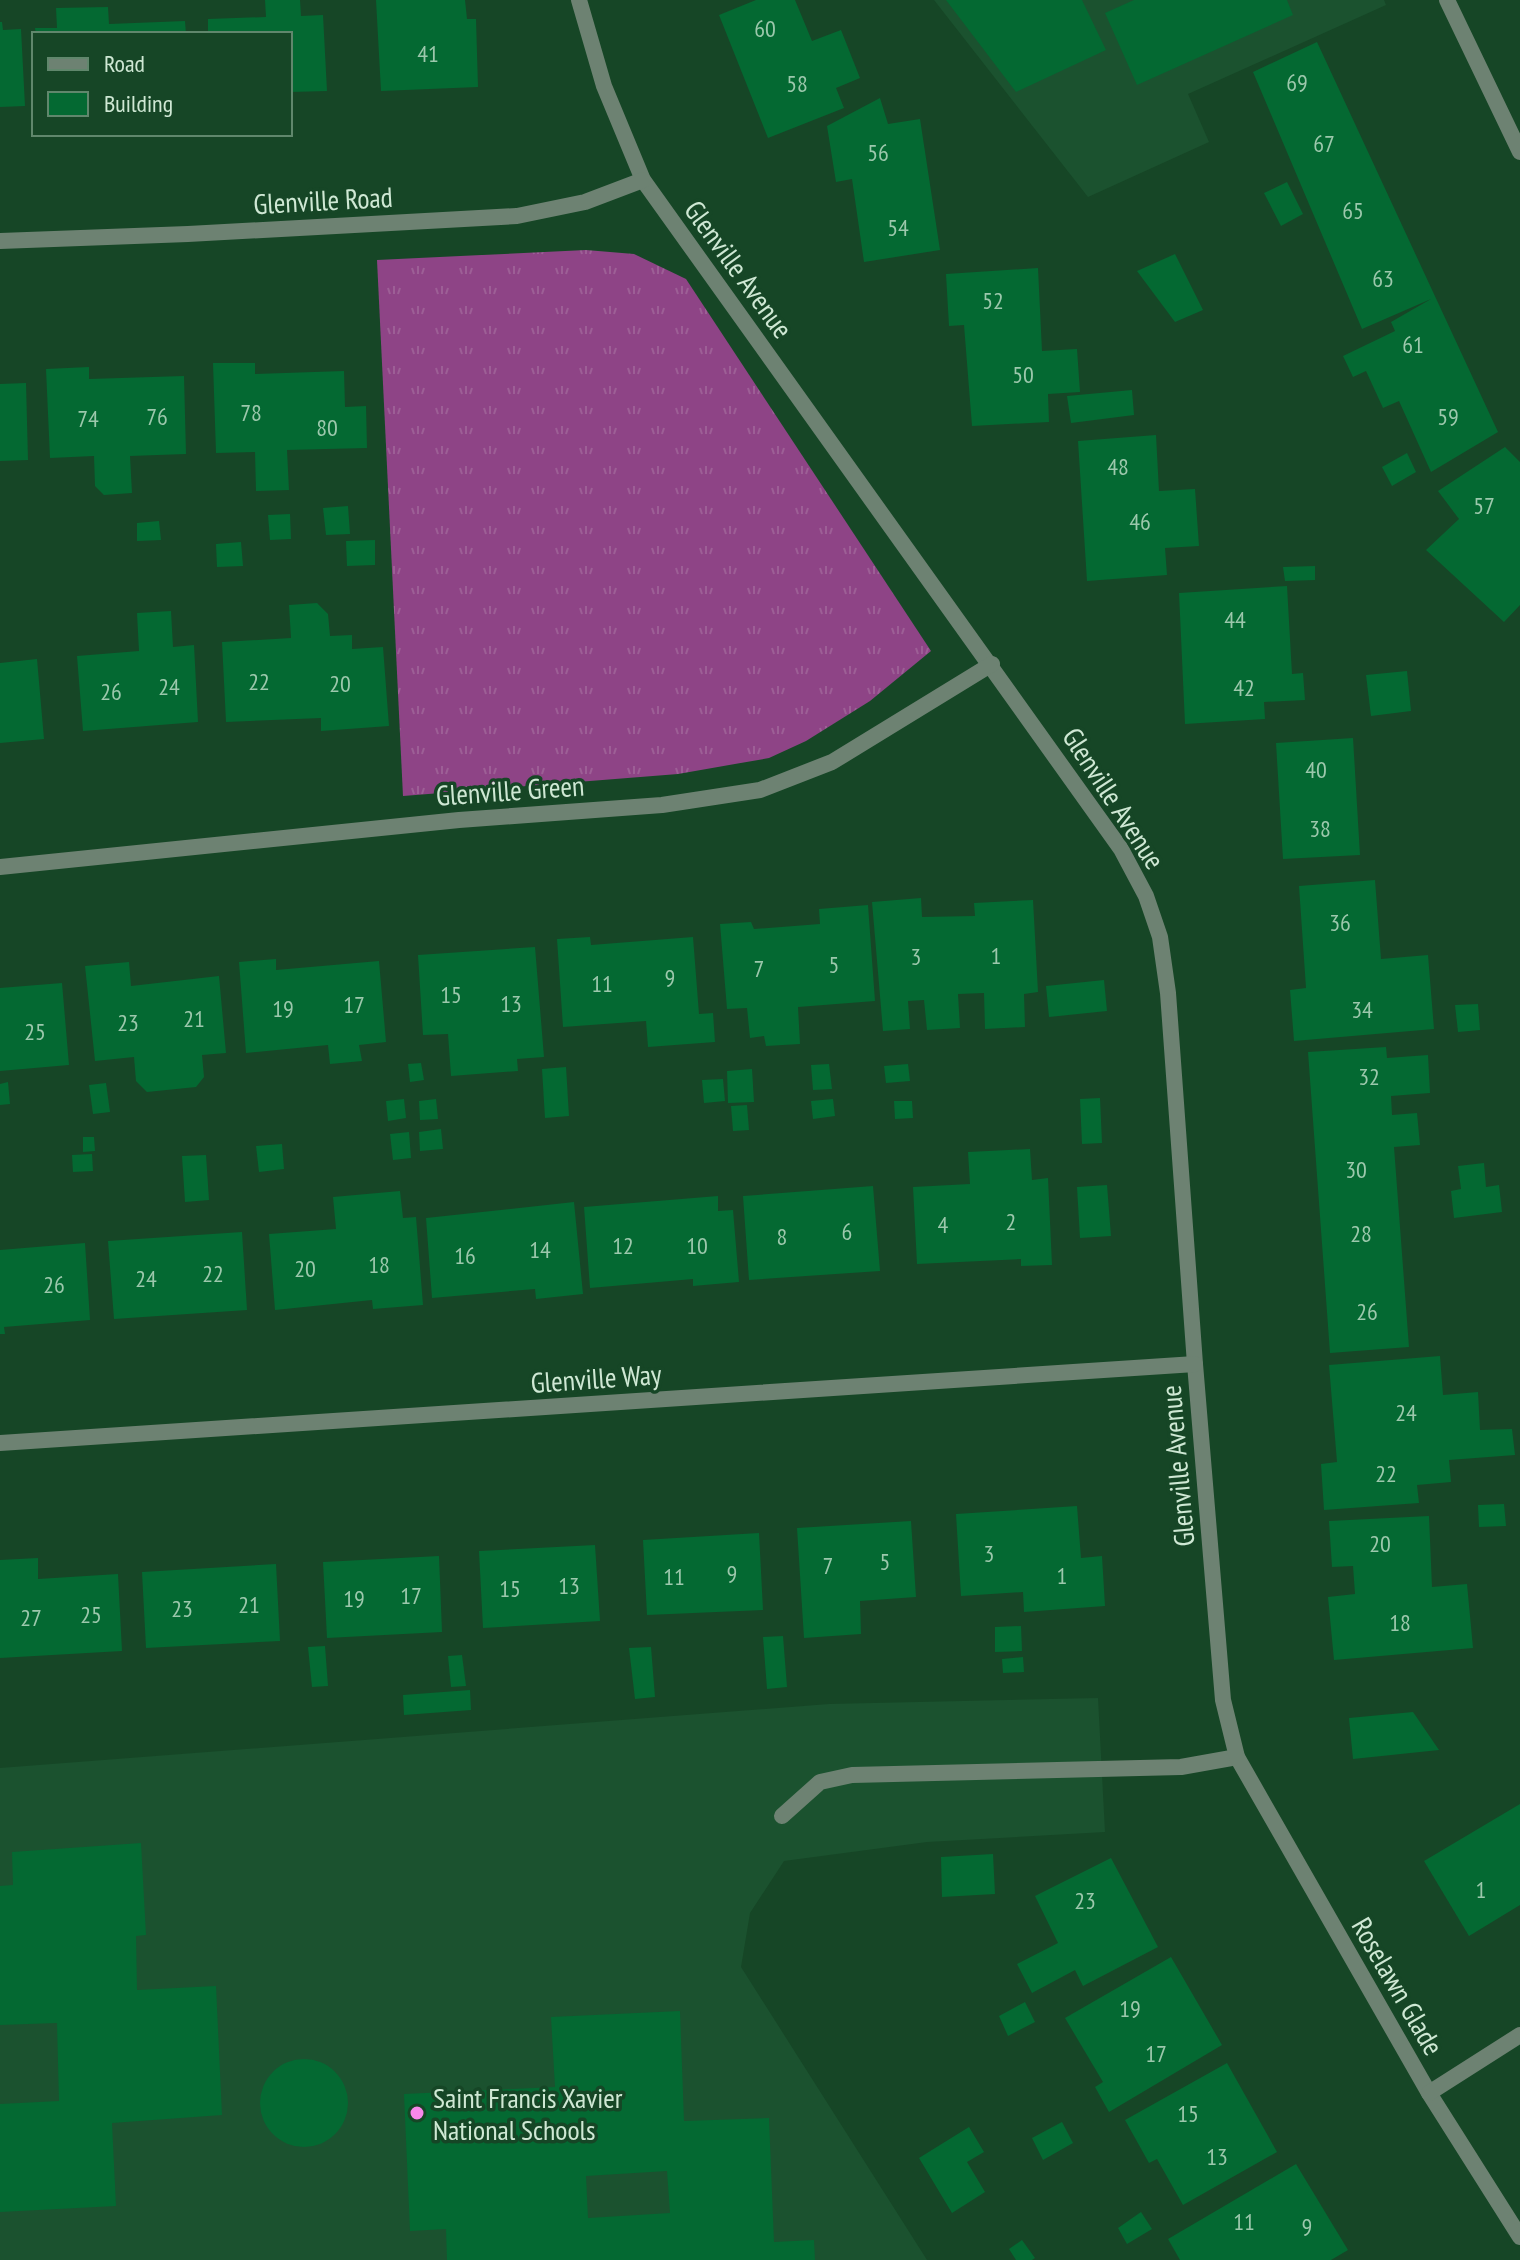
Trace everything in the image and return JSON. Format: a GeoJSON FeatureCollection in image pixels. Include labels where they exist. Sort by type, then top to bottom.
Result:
{"type":"FeatureCollection","features":[{"type":"Feature","properties":{"kind":"street","name":"Glenville Avenue"},"geometry":{"type":"LineString","coordinates":[[579,0],[604,86],[643,180],[992,664],[1121,849],[1146,896],[1160,937],[1168,993],[1223,1700],[1237,1757]]}},
{"type":"Feature","properties":{"kind":"street"},"geometry":{"type":"LineString","coordinates":[[1447,0],[1520,152]]}},
{"type":"Feature","properties":{"kind":"street","name":"Glenville Road"},"geometry":{"type":"LineString","coordinates":[[0,241],[517,216],[585,202],[643,180]]}},
{"type":"Feature","properties":{"kind":"street","name":"Glenville Green"},"geometry":{"type":"LineString","coordinates":[[0,867],[421,823],[662,805],[760,790],[832,762],[992,664]]}},
{"type":"Feature","properties":{"kind":"street","name":"Glenville Way"},"geometry":{"type":"LineString","coordinates":[[0,1443],[1195,1364]]}},
{"type":"Feature","properties":{"kind":"street"},"geometry":{"type":"LineString","coordinates":[[782,1816],[820,1782],[852,1775],[1181,1767],[1237,1757]]}},
{"type":"Feature","properties":{"kind":"street","name":"Roselawn Glade"},"geometry":{"type":"LineString","coordinates":[[1237,1757],[1429,2093],[1520,2237]]}},
{"type":"Feature","properties":{"kind":"street"},"geometry":{"type":"LineString","coordinates":[[1429,2093],[1520,2035]]}},
{"type":"Feature","properties":{"kind":"shaded area"},"geometry":{"type":"Polygon","coordinates":[[[934,0],[1384,0],[1386,5],[1188,94],[1209,142],[1088,197],[934,0]]]}},
{"type":"Feature","properties":{"kind":"shaded area","name":"Saint Francis Xavier National Schools"},"geometry":{"type":"Polygon","coordinates":[[[1098,1698],[1105,1832],[927,1842],[784,1861],[750,1913],[741,1967],[927,2260],[0,2260],[0,1768],[829,1704],[1098,1698]]]}},
{"type":"Feature","properties":{"kind":"green space"},"geometry":{"type":"Polygon","coordinates":[[[586,250],[634,254],[686,279],[931,651],[870,701],[806,741],[769,758],[678,774],[403,796],[377,260],[586,250]]]}},
{"type":"Feature","properties":{"kind":"building"},"geometry":{"type":"Polygon","coordinates":[[[265,0],[300,0],[301,16],[323,15],[327,91],[292,92],[292,32],[208,32],[208,19],[266,17],[265,0]]]}},
{"type":"Feature","properties":{"kind":"building"},"geometry":{"type":"Polygon","coordinates":[[[376,0],[465,0],[467,19],[476,19],[478,87],[381,91],[376,0]]]}},
{"type":"Feature","properties":{"kind":"building"},"geometry":{"type":"Polygon","coordinates":[[[756,0],[795,0],[812,41],[841,30],[860,78],[836,88],[844,108],[768,138],[719,15],[756,0]]]}},
{"type":"Feature","properties":{"kind":"building"},"geometry":{"type":"Polygon","coordinates":[[[946,0],[1082,0],[1106,50],[1016,92],[946,0]]]}},
{"type":"Feature","properties":{"kind":"building"},"geometry":{"type":"Polygon","coordinates":[[[1134,0],[1287,0],[1293,15],[1137,85],[1105,13],[1134,0]]]}},
{"type":"Feature","properties":{"kind":"building"},"geometry":{"type":"Polygon","coordinates":[[[108,7],[109,24],[185,21],[186,32],[36,32],[35,28],[57,28],[56,8],[108,7]]]}},
{"type":"Feature","properties":{"kind":"building"},"geometry":{"type":"Polygon","coordinates":[[[0,22],[3,30],[21,29],[25,106],[0,107],[0,22]]]}},
{"type":"Feature","properties":{"kind":"building"},"geometry":{"type":"Polygon","coordinates":[[[1317,42],[1498,432],[1431,472],[1399,401],[1383,408],[1366,371],[1353,377],[1343,356],[1395,331],[1391,322],[1431,299],[1362,329],[1253,72],[1317,42]]]}},
{"type":"Feature","properties":{"kind":"building"},"geometry":{"type":"Polygon","coordinates":[[[880,98],[888,124],[920,119],[940,250],[864,262],[852,179],[836,182],[827,126],[880,98]]]}},
{"type":"Feature","properties":{"kind":"building"},"geometry":{"type":"Polygon","coordinates":[[[1287,182],[1303,214],[1281,226],[1264,193],[1287,182]]]}},
{"type":"Feature","properties":{"kind":"building"},"geometry":{"type":"Polygon","coordinates":[[[1175,254],[1203,310],[1175,322],[1137,271],[1175,254]]]}},
{"type":"Feature","properties":{"kind":"building"},"geometry":{"type":"Polygon","coordinates":[[[1038,268],[1042,351],[1077,349],[1080,392],[1048,394],[1049,422],[972,426],[964,325],[949,326],[946,274],[1038,268]]]}},
{"type":"Feature","properties":{"kind":"building"},"geometry":{"type":"Polygon","coordinates":[[[213,363],[255,363],[255,374],[344,371],[345,407],[366,406],[367,448],[287,450],[289,490],[256,491],[255,452],[216,453],[213,363]]]}},
{"type":"Feature","properties":{"kind":"building"},"geometry":{"type":"Polygon","coordinates":[[[89,367],[89,379],[184,376],[186,454],[130,456],[132,493],[104,495],[95,486],[94,456],[50,458],[46,369],[89,367]]]}},
{"type":"Feature","properties":{"kind":"building"},"geometry":{"type":"Polygon","coordinates":[[[26,383],[28,460],[0,461],[0,384],[26,383]]]}},
{"type":"Feature","properties":{"kind":"building"},"geometry":{"type":"Polygon","coordinates":[[[1132,390],[1134,415],[1071,423],[1067,396],[1132,390]]]}},
{"type":"Feature","properties":{"kind":"building"},"geometry":{"type":"Polygon","coordinates":[[[1156,435],[1159,491],[1195,489],[1199,546],[1165,548],[1167,575],[1087,581],[1078,441],[1156,435]]]}},
{"type":"Feature","properties":{"kind":"building"},"geometry":{"type":"Polygon","coordinates":[[[1505,447],[1520,462],[1520,605],[1504,622],[1426,550],[1459,519],[1438,491],[1505,447]]]}},
{"type":"Feature","properties":{"kind":"building"},"geometry":{"type":"Polygon","coordinates":[[[1407,453],[1416,472],[1392,486],[1382,467],[1407,453]]]}},
{"type":"Feature","properties":{"kind":"building"},"geometry":{"type":"Polygon","coordinates":[[[348,506],[350,534],[326,535],[323,508],[348,506]]]}},
{"type":"Feature","properties":{"kind":"building"},"geometry":{"type":"Polygon","coordinates":[[[290,514],[291,539],[270,540],[268,515],[290,514]]]}},
{"type":"Feature","properties":{"kind":"building"},"geometry":{"type":"Polygon","coordinates":[[[159,521],[161,540],[137,541],[137,523],[159,521]]]}},
{"type":"Feature","properties":{"kind":"building"},"geometry":{"type":"Polygon","coordinates":[[[375,540],[375,565],[347,566],[346,541],[375,540]]]}},
{"type":"Feature","properties":{"kind":"building"},"geometry":{"type":"Polygon","coordinates":[[[241,542],[243,566],[217,567],[216,544],[241,542]]]}},
{"type":"Feature","properties":{"kind":"building"},"geometry":{"type":"Polygon","coordinates":[[[1315,566],[1315,580],[1285,581],[1283,567],[1315,566]]]}},
{"type":"Feature","properties":{"kind":"building"},"geometry":{"type":"Polygon","coordinates":[[[1287,586],[1292,674],[1303,673],[1305,700],[1264,702],[1265,719],[1185,724],[1179,593],[1287,586]]]}},
{"type":"Feature","properties":{"kind":"building"},"geometry":{"type":"Polygon","coordinates":[[[317,603],[328,614],[330,636],[352,635],[352,649],[383,647],[389,726],[321,731],[321,718],[226,722],[222,642],[291,638],[289,605],[317,603]]]}},
{"type":"Feature","properties":{"kind":"building"},"geometry":{"type":"Polygon","coordinates":[[[171,611],[173,647],[194,645],[198,722],[83,731],[77,656],[139,651],[137,613],[171,611]]]}},
{"type":"Feature","properties":{"kind":"building"},"geometry":{"type":"Polygon","coordinates":[[[37,659],[44,739],[0,743],[0,663],[37,659]]]}},
{"type":"Feature","properties":{"kind":"building"},"geometry":{"type":"Polygon","coordinates":[[[1407,671],[1411,711],[1371,716],[1366,675],[1407,671]]]}},
{"type":"Feature","properties":{"kind":"building"},"geometry":{"type":"Polygon","coordinates":[[[1353,738],[1360,855],[1283,859],[1276,743],[1353,738]]]}},
{"type":"Feature","properties":{"kind":"building"},"geometry":{"type":"Polygon","coordinates":[[[1375,880],[1381,959],[1428,955],[1434,1029],[1294,1041],[1290,990],[1306,988],[1299,886],[1375,880]]]}},
{"type":"Feature","properties":{"kind":"building"},"geometry":{"type":"Polygon","coordinates":[[[921,898],[922,917],[975,916],[974,903],[1033,900],[1038,992],[1024,994],[1025,1027],[985,1029],[984,993],[958,994],[960,1028],[927,1030],[924,1000],[908,1001],[910,1029],[883,1031],[872,902],[921,898]]]}},
{"type":"Feature","properties":{"kind":"building"},"geometry":{"type":"Polygon","coordinates":[[[868,905],[875,1001],[798,1007],[800,1044],[766,1046],[764,1036],[750,1038],[747,1008],[727,1009],[720,924],[751,922],[754,929],[820,924],[819,909],[868,905]]]}},
{"type":"Feature","properties":{"kind":"building"},"geometry":{"type":"Polygon","coordinates":[[[590,937],[591,945],[693,937],[699,1014],[713,1013],[715,1042],[648,1047],[646,1021],[563,1027],[557,939],[590,937]]]}},
{"type":"Feature","properties":{"kind":"building"},"geometry":{"type":"Polygon","coordinates":[[[535,947],[544,1057],[517,1059],[518,1071],[451,1076],[448,1034],[423,1035],[418,955],[535,947]]]}},
{"type":"Feature","properties":{"kind":"building"},"geometry":{"type":"Polygon","coordinates":[[[276,959],[276,970],[379,961],[386,1042],[359,1045],[362,1061],[330,1064],[328,1045],[246,1053],[239,962],[276,959]]]}},
{"type":"Feature","properties":{"kind":"building"},"geometry":{"type":"Polygon","coordinates":[[[129,962],[131,986],[219,976],[226,1053],[202,1055],[204,1077],[196,1087],[147,1092],[136,1081],[134,1057],[95,1061],[85,966],[129,962]]]}},
{"type":"Feature","properties":{"kind":"building"},"geometry":{"type":"Polygon","coordinates":[[[1104,980],[1107,1011],[1049,1017],[1046,986],[1104,980]]]}},
{"type":"Feature","properties":{"kind":"building"},"geometry":{"type":"Polygon","coordinates":[[[62,983],[69,1065],[0,1071],[0,988],[62,983]]]}},
{"type":"Feature","properties":{"kind":"building"},"geometry":{"type":"Polygon","coordinates":[[[1478,1004],[1480,1030],[1458,1032],[1455,1005],[1478,1004]]]}},
{"type":"Feature","properties":{"kind":"building"},"geometry":{"type":"Polygon","coordinates":[[[1386,1047],[1387,1058],[1428,1055],[1430,1093],[1391,1096],[1392,1115],[1417,1113],[1420,1145],[1394,1147],[1409,1347],[1330,1353],[1308,1052],[1386,1047]]]}},
{"type":"Feature","properties":{"kind":"building"},"geometry":{"type":"Polygon","coordinates":[[[421,1063],[424,1080],[410,1082],[408,1064],[421,1063]]]}},
{"type":"Feature","properties":{"kind":"building"},"geometry":{"type":"Polygon","coordinates":[[[829,1064],[832,1089],[813,1090],[811,1065],[829,1064]]]}},
{"type":"Feature","properties":{"kind":"building"},"geometry":{"type":"Polygon","coordinates":[[[908,1064],[910,1081],[886,1083],[884,1066],[908,1064]]]}},
{"type":"Feature","properties":{"kind":"building"},"geometry":{"type":"Polygon","coordinates":[[[566,1067],[569,1116],[545,1118],[542,1069],[566,1067]]]}},
{"type":"Feature","properties":{"kind":"building"},"geometry":{"type":"Polygon","coordinates":[[[752,1069],[754,1102],[728,1103],[727,1071],[752,1069]]]}},
{"type":"Feature","properties":{"kind":"building"},"geometry":{"type":"Polygon","coordinates":[[[723,1079],[725,1101],[704,1103],[702,1080],[723,1079]]]}},
{"type":"Feature","properties":{"kind":"building"},"geometry":{"type":"Polygon","coordinates":[[[8,1082],[10,1104],[0,1105],[0,1084],[8,1082]]]}},
{"type":"Feature","properties":{"kind":"building"},"geometry":{"type":"Polygon","coordinates":[[[106,1083],[110,1112],[93,1114],[89,1085],[106,1083]]]}},
{"type":"Feature","properties":{"kind":"building"},"geometry":{"type":"Polygon","coordinates":[[[1100,1098],[1102,1143],[1082,1144],[1080,1099],[1100,1098]]]}},
{"type":"Feature","properties":{"kind":"building"},"geometry":{"type":"Polygon","coordinates":[[[404,1099],[406,1118],[388,1121],[386,1101],[404,1099]]]}},
{"type":"Feature","properties":{"kind":"building"},"geometry":{"type":"Polygon","coordinates":[[[436,1099],[438,1119],[420,1120],[419,1101],[436,1099]]]}},
{"type":"Feature","properties":{"kind":"building"},"geometry":{"type":"Polygon","coordinates":[[[833,1099],[835,1116],[813,1119],[811,1101],[833,1099]]]}},
{"type":"Feature","properties":{"kind":"building"},"geometry":{"type":"Polygon","coordinates":[[[894,1101],[912,1101],[913,1118],[895,1119],[894,1101]]]}},
{"type":"Feature","properties":{"kind":"building"},"geometry":{"type":"Polygon","coordinates":[[[747,1105],[749,1130],[733,1131],[731,1106],[747,1105]]]}},
{"type":"Feature","properties":{"kind":"building"},"geometry":{"type":"Polygon","coordinates":[[[441,1129],[443,1149],[420,1151],[419,1132],[441,1129]]]}},
{"type":"Feature","properties":{"kind":"building"},"geometry":{"type":"Polygon","coordinates":[[[409,1132],[411,1158],[393,1160],[390,1134],[409,1132]]]}},
{"type":"Feature","properties":{"kind":"building"},"geometry":{"type":"Polygon","coordinates":[[[83,1137],[94,1137],[95,1151],[83,1152],[83,1137]]]}},
{"type":"Feature","properties":{"kind":"building"},"geometry":{"type":"Polygon","coordinates":[[[282,1144],[284,1169],[259,1172],[256,1146],[282,1144]]]}},
{"type":"Feature","properties":{"kind":"building"},"geometry":{"type":"Polygon","coordinates":[[[1030,1149],[1032,1180],[1048,1178],[1052,1265],[1021,1266],[1021,1259],[917,1264],[913,1187],[970,1184],[968,1152],[1030,1149]]]}},
{"type":"Feature","properties":{"kind":"building"},"geometry":{"type":"Polygon","coordinates":[[[92,1154],[93,1171],[73,1172],[72,1155],[92,1154]]]}},
{"type":"Feature","properties":{"kind":"building"},"geometry":{"type":"Polygon","coordinates":[[[206,1155],[209,1200],[185,1202],[182,1156],[206,1155]]]}},
{"type":"Feature","properties":{"kind":"building"},"geometry":{"type":"Polygon","coordinates":[[[1484,1163],[1486,1187],[1499,1185],[1502,1212],[1454,1218],[1451,1191],[1461,1189],[1458,1166],[1484,1163]]]}},
{"type":"Feature","properties":{"kind":"building"},"geometry":{"type":"Polygon","coordinates":[[[1107,1185],[1111,1236],[1080,1238],[1077,1187],[1107,1185]]]}},
{"type":"Feature","properties":{"kind":"building"},"geometry":{"type":"Polygon","coordinates":[[[873,1186],[880,1271],[749,1280],[743,1196],[873,1186]]]}},
{"type":"Feature","properties":{"kind":"building"},"geometry":{"type":"Polygon","coordinates":[[[400,1191],[403,1218],[416,1217],[423,1305],[373,1309],[372,1300],[275,1310],[269,1234],[336,1229],[333,1197],[400,1191]]]}},
{"type":"Feature","properties":{"kind":"building"},"geometry":{"type":"Polygon","coordinates":[[[718,1196],[718,1211],[733,1210],[739,1282],[693,1286],[693,1279],[590,1288],[584,1207],[718,1196]]]}},
{"type":"Feature","properties":{"kind":"building"},"geometry":{"type":"Polygon","coordinates":[[[574,1202],[583,1294],[536,1299],[535,1289],[432,1298],[426,1218],[574,1202]]]}},
{"type":"Feature","properties":{"kind":"building"},"geometry":{"type":"Polygon","coordinates":[[[242,1232],[247,1310],[114,1319],[108,1241],[242,1232]]]}},
{"type":"Feature","properties":{"kind":"building"},"geometry":{"type":"Polygon","coordinates":[[[85,1243],[90,1320],[4,1327],[5,1334],[0,1334],[0,1250],[85,1243]]]}},
{"type":"Feature","properties":{"kind":"building"},"geometry":{"type":"Polygon","coordinates":[[[1440,1356],[1443,1395],[1478,1392],[1480,1430],[1512,1429],[1515,1455],[1449,1460],[1451,1482],[1417,1485],[1419,1503],[1324,1510],[1321,1464],[1337,1462],[1329,1365],[1440,1356]]]}},
{"type":"Feature","properties":{"kind":"building"},"geometry":{"type":"Polygon","coordinates":[[[1504,1504],[1506,1526],[1479,1527],[1478,1505],[1504,1504]]]}},
{"type":"Feature","properties":{"kind":"building"},"geometry":{"type":"Polygon","coordinates":[[[1077,1506],[1081,1558],[1102,1556],[1105,1606],[1024,1612],[1023,1592],[961,1596],[956,1514],[1077,1506]]]}},
{"type":"Feature","properties":{"kind":"building"},"geometry":{"type":"Polygon","coordinates":[[[1429,1516],[1432,1587],[1467,1584],[1473,1648],[1334,1660],[1328,1597],[1355,1594],[1353,1566],[1332,1567],[1329,1521],[1429,1516]]]}},
{"type":"Feature","properties":{"kind":"building"},"geometry":{"type":"Polygon","coordinates":[[[911,1521],[916,1597],[860,1601],[861,1634],[804,1638],[797,1528],[911,1521]]]}},
{"type":"Feature","properties":{"kind":"building"},"geometry":{"type":"Polygon","coordinates":[[[759,1533],[763,1610],[647,1615],[643,1540],[759,1533]]]}},
{"type":"Feature","properties":{"kind":"building"},"geometry":{"type":"Polygon","coordinates":[[[595,1545],[600,1621],[483,1628],[479,1551],[595,1545]]]}},
{"type":"Feature","properties":{"kind":"building"},"geometry":{"type":"Polygon","coordinates":[[[439,1556],[442,1632],[327,1638],[323,1562],[439,1556]]]}},
{"type":"Feature","properties":{"kind":"building"},"geometry":{"type":"Polygon","coordinates":[[[38,1558],[38,1579],[118,1574],[122,1651],[0,1658],[0,1560],[38,1558]]]}},
{"type":"Feature","properties":{"kind":"building"},"geometry":{"type":"Polygon","coordinates":[[[276,1564],[280,1641],[146,1648],[142,1572],[276,1564]]]}},
{"type":"Feature","properties":{"kind":"building"},"geometry":{"type":"Polygon","coordinates":[[[1021,1626],[1022,1651],[995,1652],[995,1627],[1021,1626]]]}},
{"type":"Feature","properties":{"kind":"building"},"geometry":{"type":"Polygon","coordinates":[[[783,1636],[787,1687],[767,1689],[763,1637],[783,1636]]]}},
{"type":"Feature","properties":{"kind":"building"},"geometry":{"type":"Polygon","coordinates":[[[325,1646],[328,1686],[312,1687],[308,1647],[325,1646]]]}},
{"type":"Feature","properties":{"kind":"building"},"geometry":{"type":"Polygon","coordinates":[[[651,1647],[655,1697],[635,1699],[629,1648],[651,1647]]]}},
{"type":"Feature","properties":{"kind":"building"},"geometry":{"type":"Polygon","coordinates":[[[462,1655],[466,1686],[451,1687],[448,1656],[462,1655]]]}},
{"type":"Feature","properties":{"kind":"building"},"geometry":{"type":"Polygon","coordinates":[[[1023,1657],[1024,1672],[1003,1673],[1002,1659],[1023,1657]]]}},
{"type":"Feature","properties":{"kind":"building"},"geometry":{"type":"Polygon","coordinates":[[[470,1690],[471,1710],[404,1715],[403,1695],[470,1690]]]}},
{"type":"Feature","properties":{"kind":"building"},"geometry":{"type":"Polygon","coordinates":[[[1413,1712],[1439,1750],[1353,1759],[1349,1718],[1413,1712]]]}},
{"type":"Feature","properties":{"kind":"building"},"geometry":{"type":"Polygon","coordinates":[[[1520,1804],[1520,1905],[1469,1936],[1424,1861],[1520,1804]]]}},
{"type":"Feature","properties":{"kind":"building"},"geometry":{"type":"Polygon","coordinates":[[[141,1843],[146,1935],[136,1936],[137,1990],[216,1986],[222,2115],[112,2123],[116,2206],[0,2212],[0,2104],[59,2101],[57,2023],[0,2025],[0,1886],[13,1885],[12,1852],[141,1843]]]}},
{"type":"Feature","properties":{"kind":"building"},"geometry":{"type":"Polygon","coordinates":[[[993,1854],[995,1894],[942,1897],[941,1857],[993,1854]]]}},
{"type":"Feature","properties":{"kind":"building"},"geometry":{"type":"Polygon","coordinates":[[[1111,1858],[1158,1947],[1083,1986],[1075,1970],[1032,1993],[1017,1964],[1058,1943],[1035,1896],[1111,1858]]]}},
{"type":"Feature","properties":{"kind":"building"},"geometry":{"type":"Polygon","coordinates":[[[1171,1957],[1222,2045],[1109,2112],[1095,2087],[1103,2082],[1065,2018],[1171,1957]]]}},
{"type":"Feature","properties":{"kind":"building"},"geometry":{"type":"Polygon","coordinates":[[[1025,2002],[1035,2022],[1008,2036],[999,2016],[1025,2002]]]}},
{"type":"Feature","properties":{"kind":"building"},"geometry":{"type":"Polygon","coordinates":[[[680,2011],[684,2121],[769,2118],[774,2242],[814,2240],[815,2260],[447,2260],[446,2229],[410,2231],[404,2094],[555,2087],[551,2017],[680,2011]],[[667,2171],[586,2176],[588,2218],[670,2213],[667,2171]]]}},
{"type":"Feature","properties":{"kind":"building"},"geometry":{"type":"Polygon","coordinates":[[[304,2059],[321,2063],[335,2072],[344,2086],[348,2103],[344,2120],[335,2134],[321,2143],[304,2147],[287,2143],[273,2134],[264,2120],[260,2103],[264,2086],[273,2072],[287,2063],[304,2059]]]}},
{"type":"Feature","properties":{"kind":"building"},"geometry":{"type":"Polygon","coordinates":[[[1227,2063],[1277,2152],[1183,2205],[1157,2159],[1149,2163],[1125,2120],[1227,2063]]]}},
{"type":"Feature","properties":{"kind":"building"},"geometry":{"type":"Polygon","coordinates":[[[1062,2122],[1073,2143],[1043,2160],[1032,2138],[1062,2122]]]}},
{"type":"Feature","properties":{"kind":"building"},"geometry":{"type":"Polygon","coordinates":[[[969,2127],[984,2152],[967,2162],[985,2192],[952,2213],[919,2158],[969,2127]]]}},
{"type":"Feature","properties":{"kind":"building"},"geometry":{"type":"Polygon","coordinates":[[[1296,2164],[1348,2250],[1331,2260],[1180,2260],[1168,2239],[1296,2164]]]}},
{"type":"Feature","properties":{"kind":"building"},"geometry":{"type":"Polygon","coordinates":[[[1141,2212],[1152,2229],[1127,2244],[1118,2228],[1141,2212]]]}},
{"type":"Feature","properties":{"kind":"building"},"geometry":{"type":"Polygon","coordinates":[[[1022,2240],[1035,2258],[1032,2260],[1016,2260],[1009,2249],[1022,2240]]]}},
{"type":"Feature","properties":{"kind":"place","name":"Saint Francis Xavier National Schools"},"geometry":{"type":"Point","coordinates":[417,2113]}}]}
